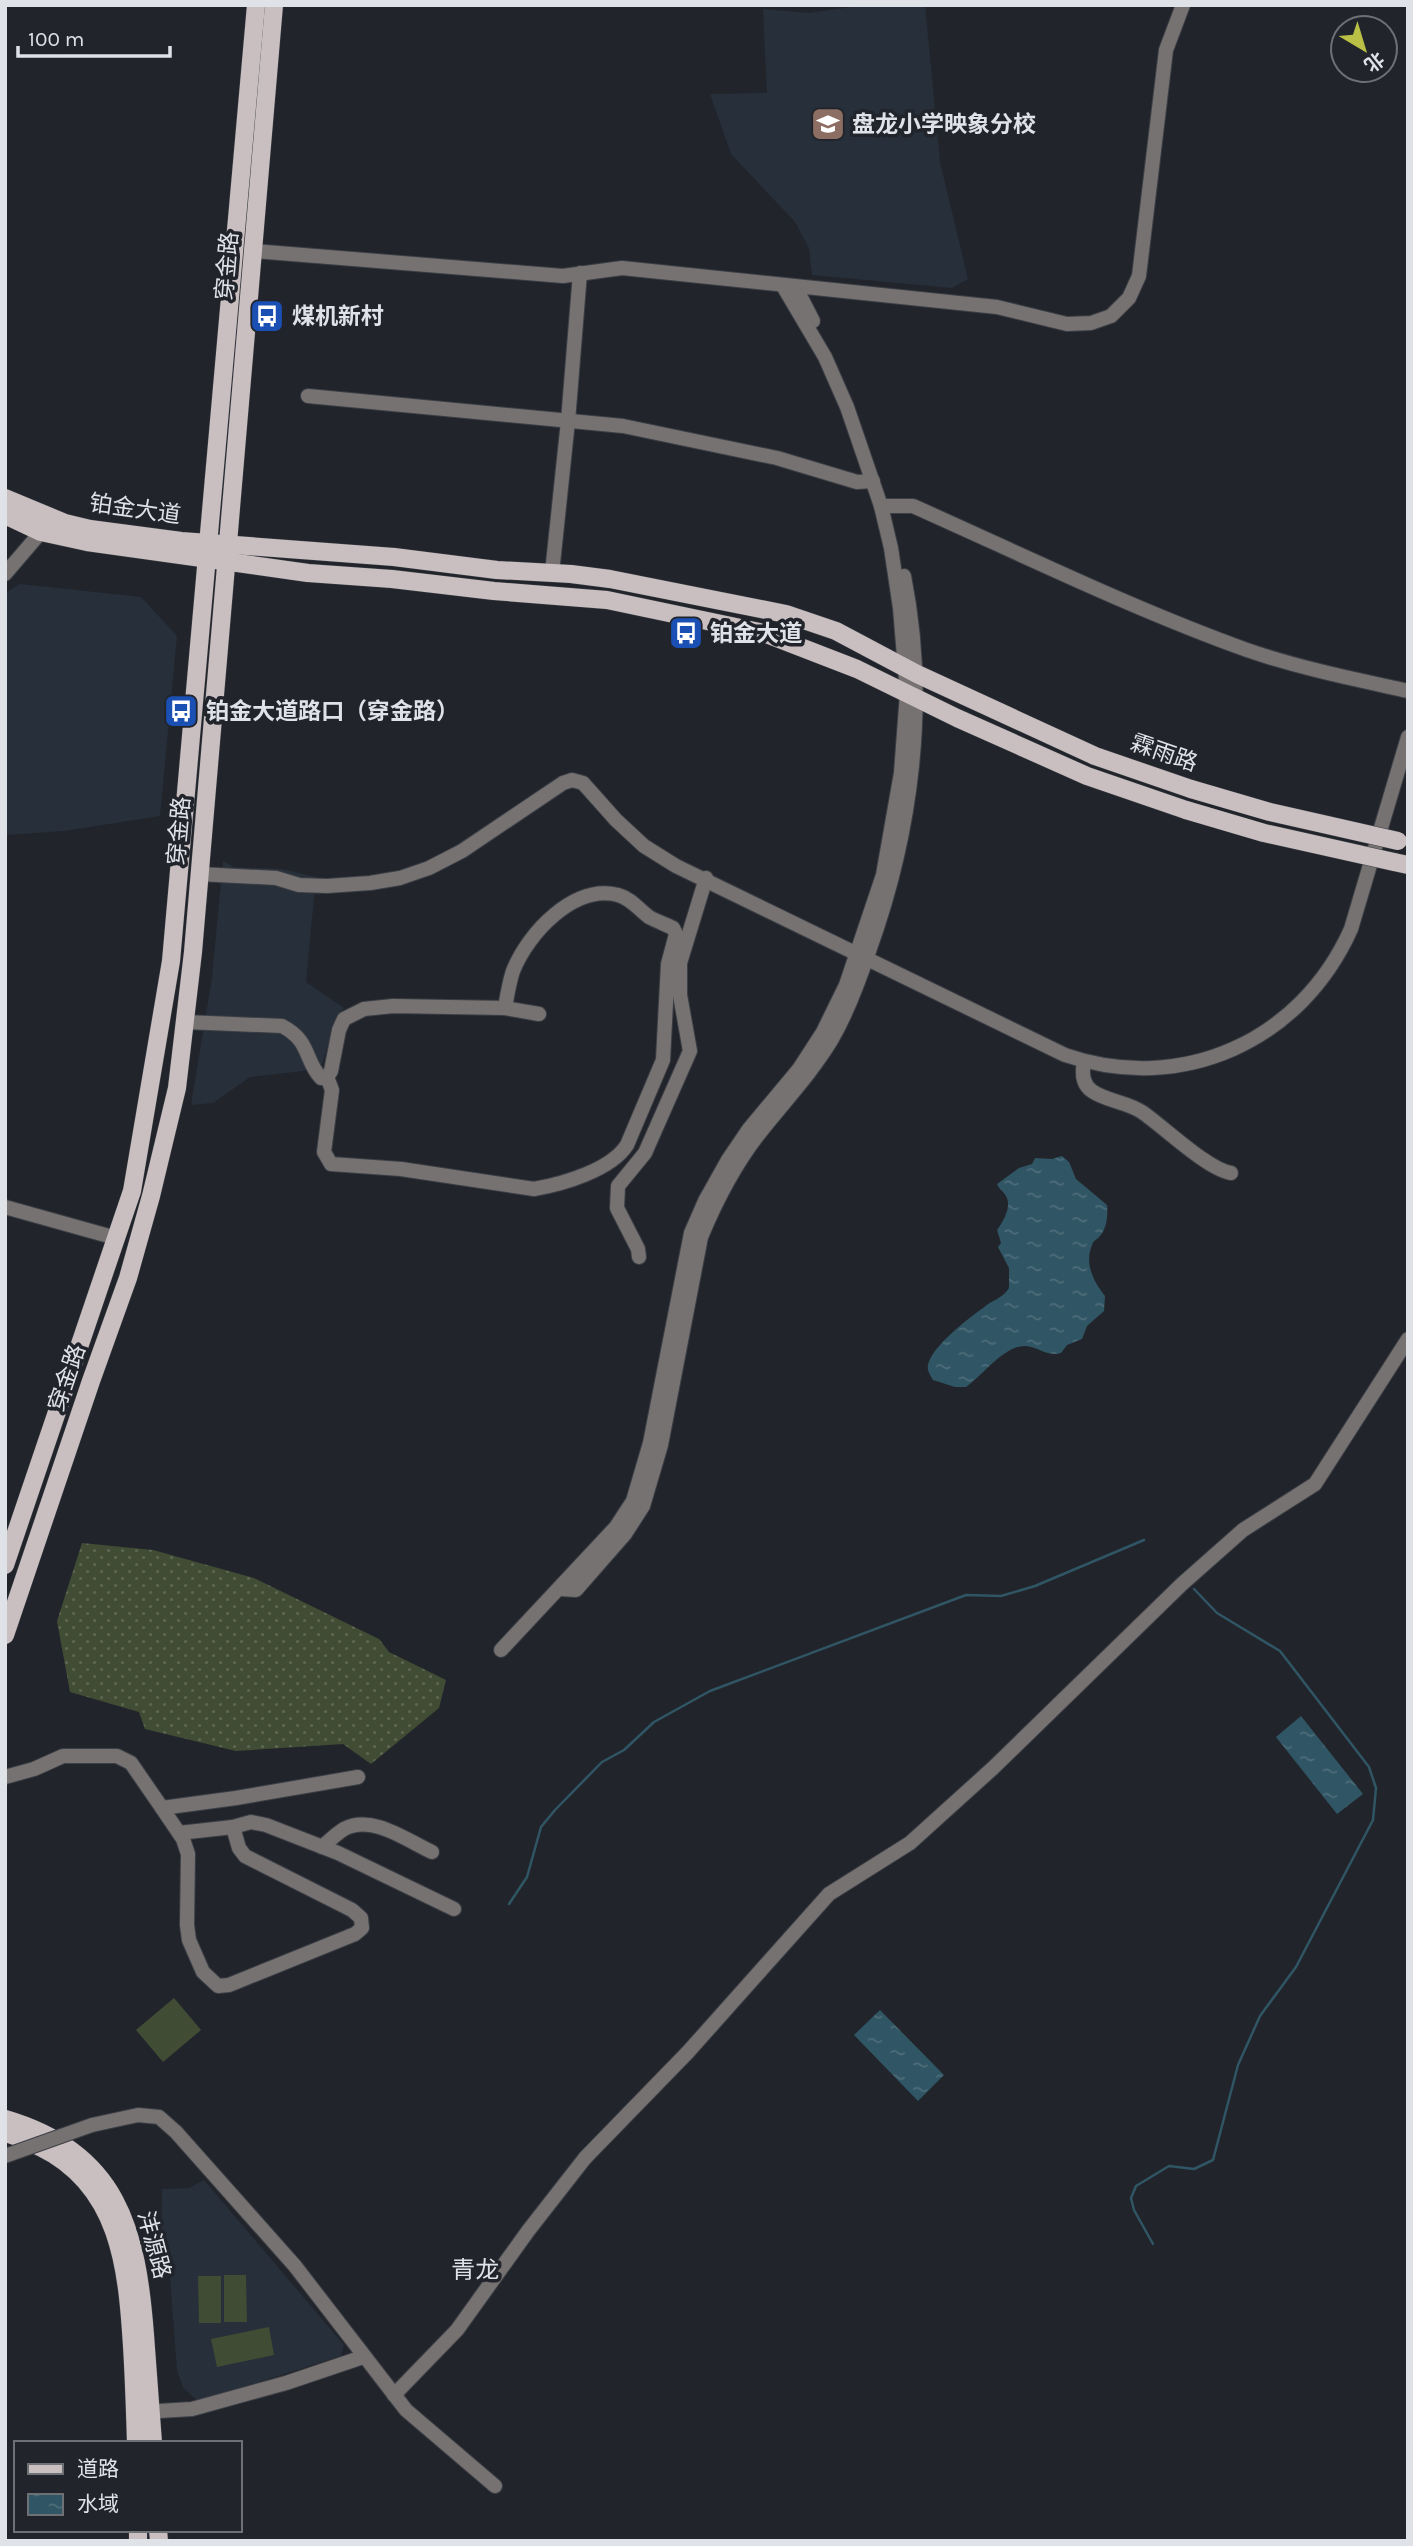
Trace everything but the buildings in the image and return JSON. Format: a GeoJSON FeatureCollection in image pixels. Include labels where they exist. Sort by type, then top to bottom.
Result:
{"type":"FeatureCollection","features":[{"type":"Feature","properties":{"kind":"main road","name":"穿金路"},"geometry":{"type":"LineString","coordinates":[[5,1635],[90,1381],[128,1278],[177,1088],[199,874],[218,551],[256,5]]}},
{"type":"Feature","properties":{"kind":"main road","name":"穿金路"},"geometry":{"type":"LineString","coordinates":[[5,1565],[11,1527],[132,1191],[171,961],[253,251],[274,5]]}},
{"type":"Feature","properties":{"kind":"main road","name":"铂金大道"},"geometry":{"type":"LineString","coordinates":[[5,498],[65,523],[218,551],[308,573],[569,596],[661,611],[764,633],[827,657],[912,695]]}},
{"type":"Feature","properties":{"kind":"main road","name":"铂金大道"},"geometry":{"type":"LineString","coordinates":[[5,514],[41,532],[87,542],[610,579],[786,614],[836,631],[911,671]]}},
{"type":"Feature","properties":{"kind":"main road","name":"霖雨路"},"geometry":{"type":"LineString","coordinates":[[911,671],[1095,756],[1191,789],[1270,812],[1403,842]]}},
{"type":"Feature","properties":{"kind":"main road","name":"霖雨路"},"geometry":{"type":"LineString","coordinates":[[912,695],[1087,776],[1264,833],[1401,864]]}},
{"type":"Feature","properties":{"kind":"main road","name":"沣源路"},"geometry":{"type":"LineString","coordinates":[[5,2119],[20,2123],[66,2145],[100,2178],[116,2200],[127,2225],[136,2253],[142,2298],[143,2412],[136,2441]]}},
{"type":"Feature","properties":{"kind":"main road","name":"沣源路"},"geometry":{"type":"LineString","coordinates":[[5,2133],[58,2156],[89,2186],[104,2207],[123,2256],[143,2412],[152,2441]]}},
{"type":"Feature","properties":{"kind":"street"},"geometry":{"type":"LineString","coordinates":[[253,251],[563,276],[622,268],[997,307],[1067,324],[1091,323],[1111,316],[1129,298],[1139,276],[1166,50],[1183,5]]}},
{"type":"Feature","properties":{"kind":"street"},"geometry":{"type":"LineString","coordinates":[[552,573],[568,421],[579,273]]}},
{"type":"Feature","properties":{"kind":"street"},"geometry":{"type":"LineString","coordinates":[[790,287],[847,407],[873,481],[885,506]]}},
{"type":"Feature","properties":{"kind":"street"},"geometry":{"type":"LineString","coordinates":[[501,1650],[616,1527],[633,1501],[650,1443],[691,1233],[705,1200],[749,1129],[799,1069],[823,1032],[862,956],[883,876],[912,695],[910,606],[885,506],[853,404],[790,287]]}},
{"type":"Feature","properties":{"kind":"street"},"geometry":{"type":"LineString","coordinates":[[308,396],[623,426],[777,458],[857,482],[873,481]]}},
{"type":"Feature","properties":{"kind":"street"},"geometry":{"type":"LineString","coordinates":[[885,506],[913,506],[1152,612],[1249,650],[1341,676],[1408,691]]}},
{"type":"Feature","properties":{"kind":"street"},"geometry":{"type":"LineString","coordinates":[[5,574],[41,532]]}},
{"type":"Feature","properties":{"kind":"street"},"geometry":{"type":"LineString","coordinates":[[199,874],[276,878],[299,886],[370,883],[400,878],[429,868],[462,851],[563,783],[572,780],[583,783],[591,790],[616,820],[644,846],[676,866],[706,878],[1047,1047],[1084,1062],[1112,1068],[1153,1068],[1213,1057],[1240,1046],[1285,1018],[1307,998],[1327,974],[1351,929],[1408,737]]}},
{"type":"Feature","properties":{"kind":"street"},"geometry":{"type":"LineString","coordinates":[[639,1257],[638,1249],[617,1208],[618,1186],[645,1153],[690,1051],[680,995],[680,963],[706,878]]}},
{"type":"Feature","properties":{"kind":"street"},"geometry":{"type":"LineString","coordinates":[[327,1077],[332,1090],[324,1152],[331,1164],[401,1169],[534,1189],[552,1186],[611,1163],[621,1156],[663,1060],[668,964],[676,934],[673,928],[650,918],[632,901],[622,896],[595,893],[556,914],[523,953],[513,973],[505,1008]]}},
{"type":"Feature","properties":{"kind":"street"},"geometry":{"type":"LineString","coordinates":[[185,1022],[282,1026],[300,1040],[321,1078],[327,1077],[331,1071],[339,1030],[344,1019],[363,1009],[393,1006],[505,1008],[539,1014]]}},
{"type":"Feature","properties":{"kind":"street"},"geometry":{"type":"LineString","coordinates":[[1084,1062],[1082,1073],[1085,1083],[1092,1091],[1140,1110],[1215,1167],[1231,1173]]}},
{"type":"Feature","properties":{"kind":"street"},"geometry":{"type":"LineString","coordinates":[[5,1207],[116,1238]]}},
{"type":"Feature","properties":{"kind":"street"},"geometry":{"type":"LineString","coordinates":[[394,2395],[457,2330],[528,2231],[585,2158],[688,2052],[829,1894],[910,1843],[993,1768],[1186,1581],[1243,1530],[1315,1484],[1408,1339]]}},
{"type":"Feature","properties":{"kind":"street"},"geometry":{"type":"LineString","coordinates":[[5,1777],[34,1769],[63,1756],[117,1756],[131,1763],[178,1833],[188,1854],[189,1940],[204,1972],[218,1986],[229,1985],[355,1934],[362,1928],[361,1918],[352,1910],[245,1856],[239,1848],[233,1827]]}},
{"type":"Feature","properties":{"kind":"street"},"geometry":{"type":"LineString","coordinates":[[162,1808],[358,1777]]}},
{"type":"Feature","properties":{"kind":"street"},"geometry":{"type":"LineString","coordinates":[[178,1833],[258,1823],[322,1847],[454,1909]]}},
{"type":"Feature","properties":{"kind":"street"},"geometry":{"type":"LineString","coordinates":[[322,1847],[342,1830],[357,1824],[373,1824],[432,1852]]}},
{"type":"Feature","properties":{"kind":"street"},"geometry":{"type":"LineString","coordinates":[[5,2157],[92,2125],[138,2115],[159,2117],[208,2167],[295,2266],[406,2410],[495,2486]]}},
{"type":"Feature","properties":{"kind":"street"},"geometry":{"type":"LineString","coordinates":[[143,2412],[192,2409],[286,2383],[363,2357]]}},
{"type":"Feature","properties":{"kind":"shaded area","name":"盘龙小学映象分校"},"geometry":{"type":"Polygon","coordinates":[[[865,5],[925,5],[940,162],[968,279],[952,288],[812,275],[809,248],[795,222],[731,154],[710,94],[767,93],[763,9],[809,13],[865,5]]]}},
{"type":"Feature","properties":{"kind":"shaded area"},"geometry":{"type":"Polygon","coordinates":[[[20,584],[141,597],[177,636],[160,816],[64,831],[5,835],[5,593],[20,584]]]}},
{"type":"Feature","properties":{"kind":"shaded area"},"geometry":{"type":"Polygon","coordinates":[[[223,861],[234,867],[282,869],[316,877],[306,982],[344,1008],[337,1015],[322,1064],[303,1071],[250,1077],[213,1103],[191,1105],[212,978],[223,861]]]}},
{"type":"Feature","properties":{"kind":"shaded area"},"geometry":{"type":"Polygon","coordinates":[[[204,2180],[344,2345],[341,2356],[198,2401],[184,2389],[177,2371],[170,2276],[161,2243],[162,2189],[189,2188],[204,2180]]]}},
{"type":"Feature","properties":{"kind":"green space"},"geometry":{"type":"Polygon","coordinates":[[[82,1543],[153,1550],[254,1578],[379,1639],[389,1652],[446,1680],[439,1708],[371,1764],[343,1744],[236,1751],[145,1729],[139,1712],[70,1692],[57,1621],[82,1543]]]}},
{"type":"Feature","properties":{"kind":"green space"},"geometry":{"type":"Polygon","coordinates":[[[174,1998],[201,2030],[163,2062],[136,2030],[174,1998]]]}},
{"type":"Feature","properties":{"kind":"green space"},"geometry":{"type":"Polygon","coordinates":[[[224,2275],[246,2275],[247,2322],[224,2322],[224,2275]]]}},
{"type":"Feature","properties":{"kind":"green space"},"geometry":{"type":"Polygon","coordinates":[[[198,2276],[221,2276],[221,2323],[199,2323],[198,2276]]]}},
{"type":"Feature","properties":{"kind":"green space"},"geometry":{"type":"Polygon","coordinates":[[[269,2327],[274,2355],[217,2367],[211,2339],[269,2327]]]}},
{"type":"Feature","properties":{"kind":"water"},"geometry":{"type":"Polygon","coordinates":[[[1062,1156],[1069,1162],[1076,1179],[1107,1205],[1105,1226],[1102,1234],[1093,1243],[1089,1259],[1094,1279],[1105,1296],[1104,1311],[1087,1326],[1082,1339],[1067,1345],[1061,1353],[1051,1354],[1029,1346],[1016,1347],[1001,1356],[966,1387],[955,1387],[933,1380],[928,1370],[929,1363],[940,1345],[958,1327],[1009,1288],[1009,1268],[998,1247],[1001,1243],[997,1230],[1006,1215],[1008,1202],[997,1184],[1019,1168],[1032,1164],[1035,1158],[1052,1159],[1062,1156]]]}},
{"type":"Feature","properties":{"kind":"water"},"geometry":{"type":"Polygon","coordinates":[[[1301,1716],[1363,1794],[1337,1814],[1276,1737],[1301,1716]]]}},
{"type":"Feature","properties":{"kind":"water"},"geometry":{"type":"Polygon","coordinates":[[[880,2010],[944,2075],[918,2101],[854,2035],[880,2010]]]}},
{"type":"Feature","properties":{"kind":"waterway"},"geometry":{"type":"LineString","coordinates":[[509,1904],[527,1877],[541,1827],[602,1762],[624,1750],[654,1722],[710,1691],[966,1595],[1001,1596],[1035,1586],[1144,1540]]}},
{"type":"Feature","properties":{"kind":"waterway"},"geometry":{"type":"LineString","coordinates":[[1153,2244],[1134,2210],[1131,2198],[1136,2186],[1169,2166],[1194,2169],[1213,2160],[1238,2065],[1260,2016],[1296,1967],[1373,1820],[1376,1788],[1369,1767],[1280,1651],[1217,1613],[1194,1589]]}},
{"type":"Feature","properties":{"kind":"place","name":"盘龙小学映象分校"},"geometry":{"type":"Point","coordinates":[828,124]}},
{"type":"Feature","properties":{"kind":"place","name":"煤机新村"},"geometry":{"type":"Point","coordinates":[267,316]}},
{"type":"Feature","properties":{"kind":"place","name":"铂金大道"},"geometry":{"type":"Point","coordinates":[686,633]}},
{"type":"Feature","properties":{"kind":"place","name":"铂金大道路口（穿金路）"},"geometry":{"type":"Point","coordinates":[181,711]}},
{"type":"Feature","properties":{"kind":"district","name":"青龙"},"geometry":{"type":"Point","coordinates":[475,2270]}}]}
